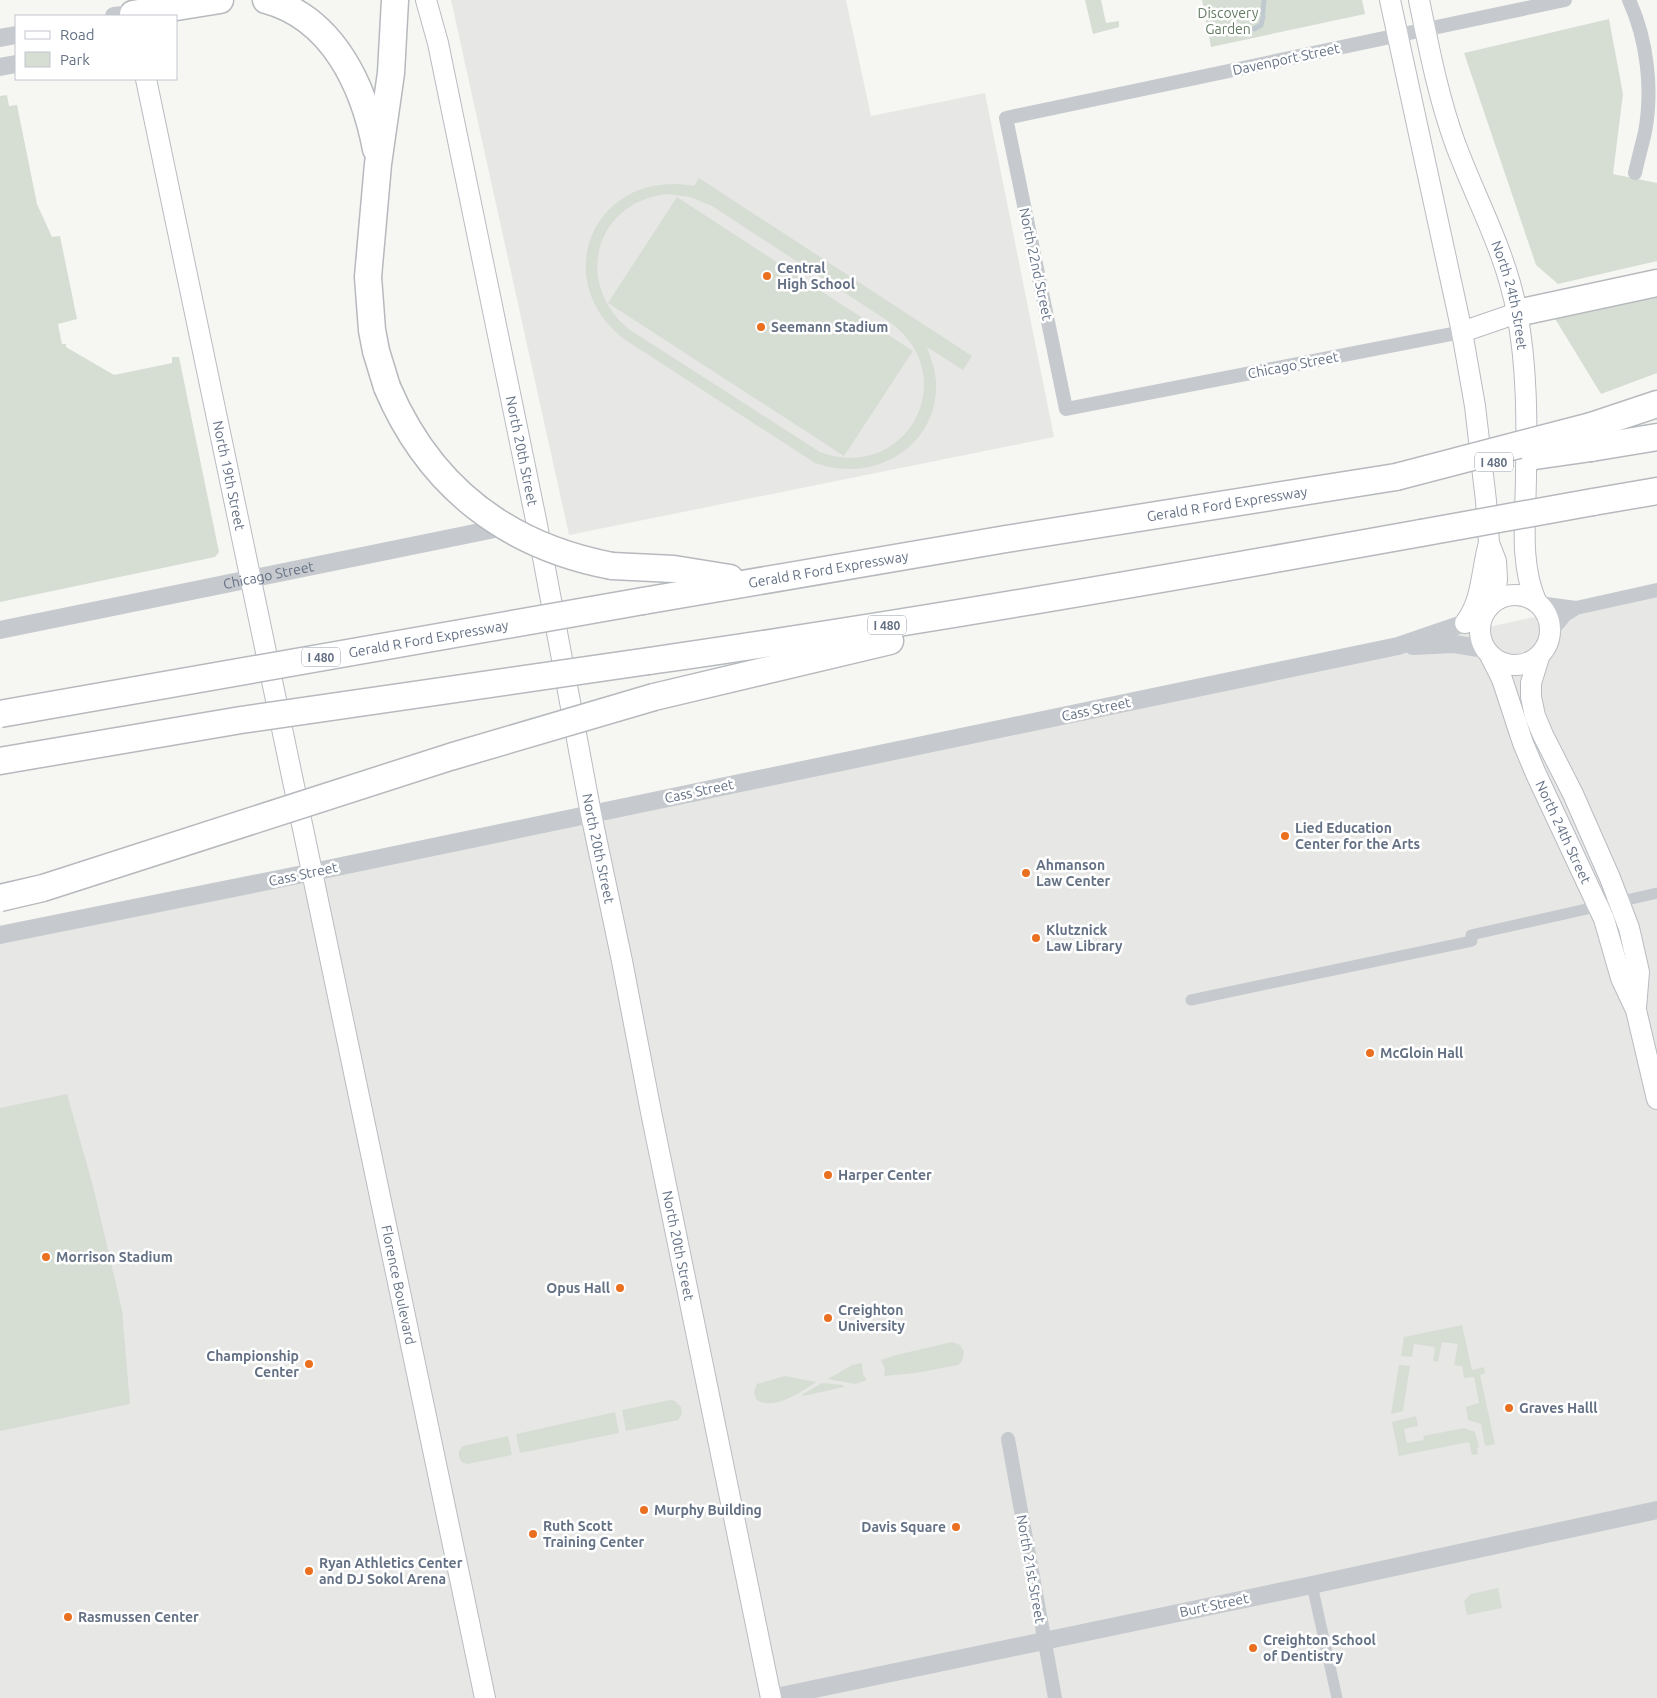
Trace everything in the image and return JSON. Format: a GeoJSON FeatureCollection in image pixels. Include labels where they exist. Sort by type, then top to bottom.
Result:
{"type":"FeatureCollection","features":[{"type":"Feature","properties":{"kind":"highway"},"geometry":{"type":"LineString","coordinates":[[128,12],[220,0]]}},
{"type":"Feature","properties":{"kind":"highway"},"geometry":{"type":"LineString","coordinates":[[266,0],[289,9],[308,21],[326,36],[342,56],[364,107],[374,140],[378,164]]}},
{"type":"Feature","properties":{"kind":"highway"},"geometry":{"type":"LineString","coordinates":[[395,0],[390,80],[378,164],[368,277],[372,330],[376,351],[387,387],[399,414],[418,445],[439,473],[468,501],[484,514],[532,542],[579,558],[612,566],[674,569],[751,581]]}},
{"type":"Feature","properties":{"kind":"highway"},"geometry":{"type":"LineString","coordinates":[[1517,312],[1657,283]]}},
{"type":"Feature","properties":{"kind":"highway"},"geometry":{"type":"LineString","coordinates":[[1591,437],[1657,404]]}},
{"type":"Feature","properties":{"kind":"highway","name":"Gerald R Ford Expressway"},"geometry":{"type":"LineString","coordinates":[[0,714],[751,581],[1396,476],[1591,437],[1657,437]]}},
{"type":"Feature","properties":{"kind":"highway","name":"I 480"},"geometry":{"type":"LineString","coordinates":[[0,762],[232,721],[849,631],[1124,586],[1657,491]]}},
{"type":"Feature","properties":{"kind":"highway"},"geometry":{"type":"LineString","coordinates":[[0,898],[43,888],[450,757],[654,698],[1124,586]]}},
{"type":"Feature","properties":{"kind":"main road","name":"North 20th Street"},"geometry":{"type":"LineString","coordinates":[[426,0],[438,43],[536,520],[591,814],[771,1698]]}},
{"type":"Feature","properties":{"kind":"main road"},"geometry":{"type":"LineString","coordinates":[[1390,0],[1462,332],[1479,432],[1489,542],[1496,561],[1497,579],[1496,589],[1481,620],[1481,640],[1487,652],[1498,661],[1508,665],[1530,663],[1539,657],[1549,641],[1551,632],[1550,621],[1546,612],[1537,602],[1522,596],[1506,596],[1497,600],[1487,609]]}},
{"type":"Feature","properties":{"kind":"main road","name":"North 24th Street"},"geometry":{"type":"LineString","coordinates":[[1419,0],[1435,76],[1447,121],[1496,240],[1507,272],[1517,312],[1522,347],[1527,416],[1526,560],[1530,588],[1537,602]]}},
{"type":"Feature","properties":{"kind":"main road","name":"North 19th Street"},"geometry":{"type":"LineString","coordinates":[[146,80],[212,401],[252,577],[313,872]]}},
{"type":"Feature","properties":{"kind":"main road","name":"Chicago Street"},"geometry":{"type":"LineString","coordinates":[[1462,332],[1517,312]]}},
{"type":"Feature","properties":{"kind":"main road"},"geometry":{"type":"LineString","coordinates":[[1464,623],[1474,610],[1481,586],[1489,542]]}},
{"type":"Feature","properties":{"kind":"main road","name":"North 24th Street"},"geometry":{"type":"LineString","coordinates":[[1487,652],[1502,679],[1536,774],[1609,932],[1620,978],[1636,1010],[1657,1100]]}},
{"type":"Feature","properties":{"kind":"main road","name":"North 24th Street"},"geometry":{"type":"LineString","coordinates":[[1539,657],[1531,683],[1531,697],[1535,716],[1572,794],[1629,928],[1639,972],[1636,1010]]}},
{"type":"Feature","properties":{"kind":"main road","name":"Florence Boulevard"},"geometry":{"type":"LineString","coordinates":[[313,872],[485,1698]]}},
{"type":"Feature","properties":{"kind":"street","name":"Davenport Street"},"geometry":{"type":"LineString","coordinates":[[1006,118],[1565,0]]}},
{"type":"Feature","properties":{"kind":"street"},"geometry":{"type":"LineString","coordinates":[[1629,0],[1638,20],[1649,96],[1645,130],[1635,173]]}},
{"type":"Feature","properties":{"kind":"street"},"geometry":{"type":"LineString","coordinates":[[0,38],[15,35]]}},
{"type":"Feature","properties":{"kind":"street"},"geometry":{"type":"LineString","coordinates":[[0,67],[15,64]]}},
{"type":"Feature","properties":{"kind":"street","name":"North 22nd Street"},"geometry":{"type":"LineString","coordinates":[[1006,118],[1066,410]]}},
{"type":"Feature","properties":{"kind":"street","name":"Chicago Street"},"geometry":{"type":"LineString","coordinates":[[1066,410],[1462,332]]}},
{"type":"Feature","properties":{"kind":"street","name":"Chicago Street"},"geometry":{"type":"LineString","coordinates":[[0,630],[536,520]]}},
{"type":"Feature","properties":{"kind":"street"},"geometry":{"type":"LineString","coordinates":[[1551,632],[1565,615],[1576,608],[1657,590]]}},
{"type":"Feature","properties":{"kind":"street"},"geometry":{"type":"LineString","coordinates":[[1537,602],[1576,608]]}},
{"type":"Feature","properties":{"kind":"street"},"geometry":{"type":"LineString","coordinates":[[1398,646],[1473,620],[1487,609]]}},
{"type":"Feature","properties":{"kind":"street"},"geometry":{"type":"LineString","coordinates":[[1398,646],[1454,644],[1487,652]]}},
{"type":"Feature","properties":{"kind":"street","name":"Cass Street"},"geometry":{"type":"LineString","coordinates":[[0,935],[313,872],[1398,646]]}},
{"type":"Feature","properties":{"kind":"street"},"geometry":{"type":"LineString","coordinates":[[1191,1000],[1472,941],[1471,936],[1657,894]]}},
{"type":"Feature","properties":{"kind":"street","name":"North 21st Street"},"geometry":{"type":"LineString","coordinates":[[1008,1439],[1043,1641],[1055,1698]]}},
{"type":"Feature","properties":{"kind":"street","name":"Burt Street"},"geometry":{"type":"LineString","coordinates":[[771,1698],[1312,1585],[1657,1510]]}},
{"type":"Feature","properties":{"kind":"street"},"geometry":{"type":"LineString","coordinates":[[1312,1585],[1337,1698]]}},
{"type":"Feature","properties":{"kind":"shaded area","name":"Central High School"},"geometry":{"type":"Polygon","coordinates":[[[451,0],[846,0],[871,116],[985,93],[1054,437],[569,535],[451,0]]]}},
{"type":"Feature","properties":{"kind":"shaded area","name":"Creighton University"},"geometry":{"type":"Polygon","coordinates":[[[1657,590],[1657,1698],[0,1698],[0,937],[1493,626],[1657,590]]]}},
{"type":"Feature","properties":{"kind":"green space"},"geometry":{"type":"Polygon","coordinates":[[[1085,0],[1101,0],[1106,23],[1119,21],[1119,27],[1093,34],[1085,0]]]}},
{"type":"Feature","properties":{"kind":"green space","name":"Discovery Garden"},"geometry":{"type":"Polygon","coordinates":[[[1202,0],[1362,0],[1365,14],[1211,47],[1202,0]]]}},
{"type":"Feature","properties":{"kind":"green space"},"geometry":{"type":"Polygon","coordinates":[[[1609,19],[1623,94],[1613,174],[1657,183],[1657,261],[1558,284],[1536,265],[1464,53],[1609,19]]]}},
{"type":"Feature","properties":{"kind":"green space"},"geometry":{"type":"Polygon","coordinates":[[[7,95],[9,106],[17,105],[37,204],[52,237],[60,236],[77,319],[58,324],[62,344],[66,344],[66,347],[114,375],[172,363],[172,357],[179,357],[219,552],[215,557],[0,602],[0,96],[7,95]]]}},
{"type":"Feature","properties":{"kind":"green space"},"geometry":{"type":"Polygon","coordinates":[[[699,178],[972,356],[963,370],[927,347],[936,381],[934,404],[927,425],[915,441],[899,455],[880,464],[859,468],[837,468],[815,463],[624,339],[601,314],[588,287],[586,259],[593,233],[608,210],[631,194],[660,185],[694,186],[699,178]],[[667,194],[642,200],[622,212],[608,229],[600,248],[597,269],[601,291],[612,312],[630,330],[820,452],[850,458],[877,453],[899,440],[915,420],[923,396],[923,371],[912,346],[891,323],[712,206],[690,197],[667,194]]]}},
{"type":"Feature","properties":{"kind":"green space","name":"Seemann Stadium"},"geometry":{"type":"Polygon","coordinates":[[[677,197],[913,351],[844,456],[608,303],[677,197]]]}},
{"type":"Feature","properties":{"kind":"green space"},"geometry":{"type":"Polygon","coordinates":[[[1657,297],[1657,373],[1601,394],[1554,317],[1657,297]]]}},
{"type":"Feature","properties":{"kind":"green space","name":"Morrison Stadium"},"geometry":{"type":"Polygon","coordinates":[[[67,1094],[93,1186],[122,1310],[130,1404],[0,1431],[0,1108],[67,1094]]]}},
{"type":"Feature","properties":{"kind":"green space"},"geometry":{"type":"Polygon","coordinates":[[[1462,1325],[1472,1370],[1484,1367],[1485,1373],[1480,1375],[1495,1444],[1485,1446],[1481,1424],[1468,1420],[1466,1407],[1479,1403],[1474,1377],[1464,1378],[1462,1366],[1454,1365],[1458,1344],[1442,1342],[1438,1362],[1433,1361],[1435,1347],[1414,1344],[1412,1357],[1401,1356],[1404,1337],[1462,1325]]]}},
{"type":"Feature","properties":{"kind":"green space"},"geometry":{"type":"Polygon","coordinates":[[[952,1342],[960,1345],[964,1352],[962,1361],[958,1365],[916,1373],[884,1376],[885,1369],[881,1360],[952,1342]]]}},
{"type":"Feature","properties":{"kind":"green space"},"geometry":{"type":"Polygon","coordinates":[[[862,1363],[863,1374],[867,1380],[855,1384],[828,1379],[852,1365],[862,1363]]]}},
{"type":"Feature","properties":{"kind":"green space"},"geometry":{"type":"Polygon","coordinates":[[[1399,1365],[1410,1366],[1403,1411],[1391,1414],[1399,1365]]]}},
{"type":"Feature","properties":{"kind":"green space"},"geometry":{"type":"Polygon","coordinates":[[[785,1376],[816,1382],[803,1391],[778,1402],[770,1403],[756,1399],[754,1392],[757,1384],[785,1376]]]}},
{"type":"Feature","properties":{"kind":"green space"},"geometry":{"type":"Polygon","coordinates":[[[822,1383],[843,1385],[844,1387],[803,1396],[803,1394],[822,1383]]]}},
{"type":"Feature","properties":{"kind":"green space"},"geometry":{"type":"Polygon","coordinates":[[[670,1400],[675,1401],[681,1407],[682,1414],[678,1420],[626,1431],[622,1410],[670,1400]]]}},
{"type":"Feature","properties":{"kind":"green space"},"geometry":{"type":"Polygon","coordinates":[[[615,1412],[619,1433],[520,1453],[516,1434],[615,1412]]]}},
{"type":"Feature","properties":{"kind":"green space"},"geometry":{"type":"Polygon","coordinates":[[[1416,1416],[1418,1426],[1404,1429],[1407,1443],[1424,1440],[1423,1436],[1464,1428],[1475,1432],[1479,1447],[1477,1448],[1478,1454],[1472,1455],[1469,1442],[1399,1456],[1392,1422],[1416,1416]]]}},
{"type":"Feature","properties":{"kind":"green space"},"geometry":{"type":"Polygon","coordinates":[[[508,1436],[512,1455],[467,1464],[460,1459],[459,1451],[463,1446],[508,1436]]]}},
{"type":"Feature","properties":{"kind":"green space"},"geometry":{"type":"Polygon","coordinates":[[[1498,1588],[1502,1608],[1467,1615],[1464,1601],[1471,1594],[1498,1588]]]}},
{"type":"Feature","properties":{"kind":"waterway"},"geometry":{"type":"LineString","coordinates":[[1263,13],[1264,0]]}},
{"type":"Feature","properties":{"kind":"waterway"},"geometry":{"type":"LineString","coordinates":[[1254,29],[1261,25],[1263,17]]}},
{"type":"Feature","properties":{"kind":"place","name":"Central High School"},"geometry":{"type":"Point","coordinates":[767,276]}},
{"type":"Feature","properties":{"kind":"place","name":"Seemann Stadium"},"geometry":{"type":"Point","coordinates":[761,327]}},
{"type":"Feature","properties":{"kind":"place","name":"Lied Education Center for the Arts"},"geometry":{"type":"Point","coordinates":[1285,836]}},
{"type":"Feature","properties":{"kind":"place","name":"Ahmanson Law Center"},"geometry":{"type":"Point","coordinates":[1026,873]}},
{"type":"Feature","properties":{"kind":"place","name":"Klutznick Law Library"},"geometry":{"type":"Point","coordinates":[1036,938]}},
{"type":"Feature","properties":{"kind":"place","name":"McGloin Hall"},"geometry":{"type":"Point","coordinates":[1370,1053]}},
{"type":"Feature","properties":{"kind":"place","name":"Harper Center"},"geometry":{"type":"Point","coordinates":[828,1175]}},
{"type":"Feature","properties":{"kind":"place","name":"Morrison Stadium"},"geometry":{"type":"Point","coordinates":[46,1257]}},
{"type":"Feature","properties":{"kind":"place","name":"Opus Hall"},"geometry":{"type":"Point","coordinates":[620,1288]}},
{"type":"Feature","properties":{"kind":"place","name":"Creighton University"},"geometry":{"type":"Point","coordinates":[828,1318]}},
{"type":"Feature","properties":{"kind":"place","name":"Championship Center"},"geometry":{"type":"Point","coordinates":[309,1364]}},
{"type":"Feature","properties":{"kind":"place","name":"Graves Halll"},"geometry":{"type":"Point","coordinates":[1509,1408]}},
{"type":"Feature","properties":{"kind":"place","name":"Murphy Building"},"geometry":{"type":"Point","coordinates":[644,1510]}},
{"type":"Feature","properties":{"kind":"place","name":"Davis Square"},"geometry":{"type":"Point","coordinates":[956,1527]}},
{"type":"Feature","properties":{"kind":"place","name":"Ruth Scott Training Center"},"geometry":{"type":"Point","coordinates":[533,1534]}},
{"type":"Feature","properties":{"kind":"place","name":"Ryan Athletics Center and DJ Sokol Arena"},"geometry":{"type":"Point","coordinates":[309,1571]}},
{"type":"Feature","properties":{"kind":"place","name":"Rasmussen Center"},"geometry":{"type":"Point","coordinates":[68,1617]}},
{"type":"Feature","properties":{"kind":"place","name":"Creighton School of Dentistry"},"geometry":{"type":"Point","coordinates":[1253,1648]}}]}
